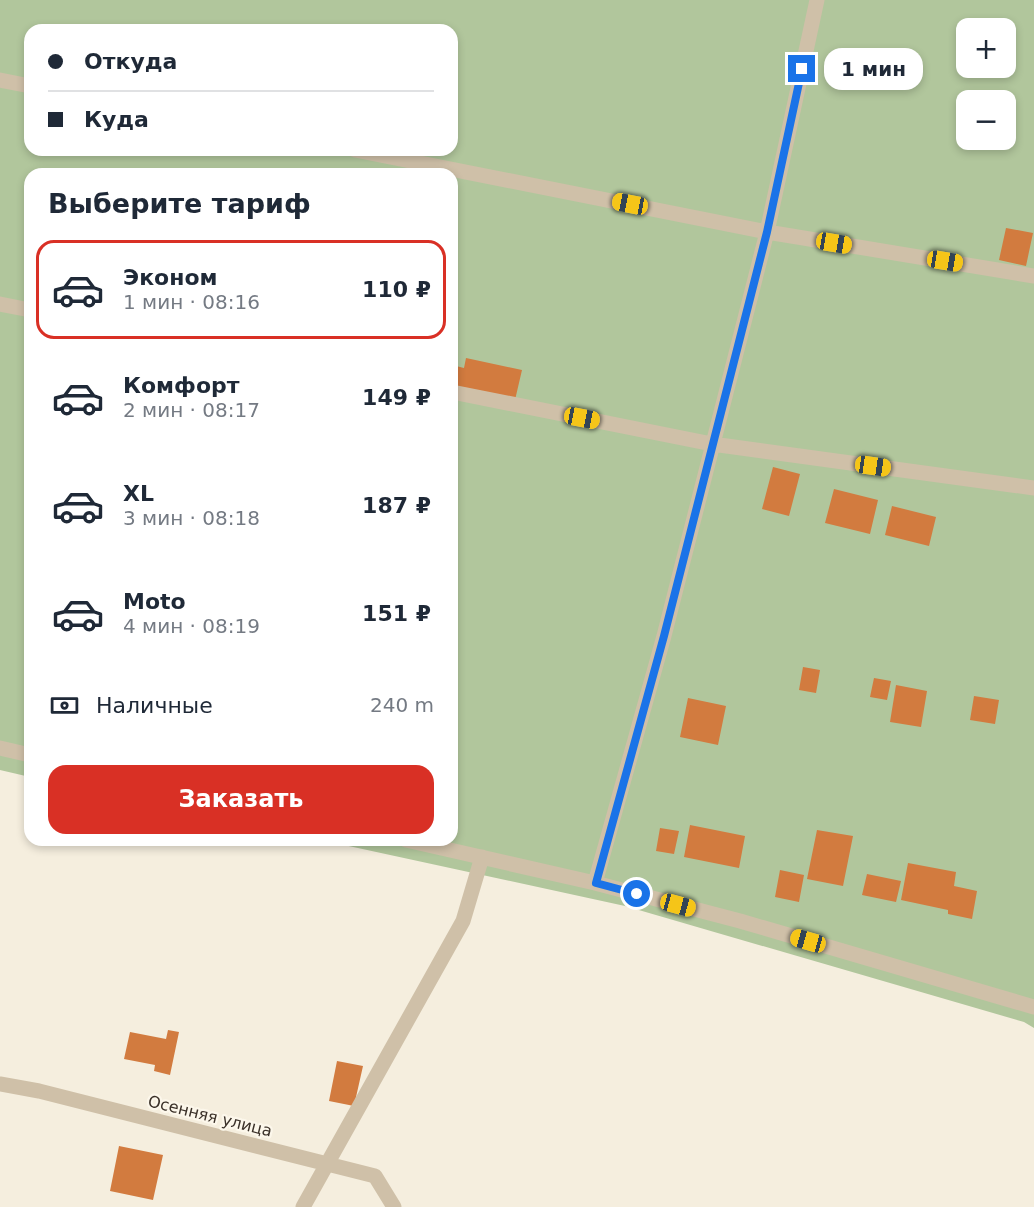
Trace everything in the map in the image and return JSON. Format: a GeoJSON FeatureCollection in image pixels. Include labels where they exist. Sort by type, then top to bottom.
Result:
{"type":"FeatureCollection","features":[{"type":"Feature","properties":{"kind":"street"},"geometry":{"type":"LineString","coordinates":[[596,883],[664,636],[767,232],[817,0]]}},
{"type":"Feature","properties":{"kind":"street"},"geometry":{"type":"LineString","coordinates":[[0,80],[24,85]]}},
{"type":"Feature","properties":{"kind":"street"},"geometry":{"type":"LineString","coordinates":[[385,156],[445,168]]}},
{"type":"Feature","properties":{"kind":"street"},"geometry":{"type":"LineString","coordinates":[[458,170],[767,232],[1034,276]]}},
{"type":"Feature","properties":{"kind":"street"},"geometry":{"type":"LineString","coordinates":[[0,304],[24,308]]}},
{"type":"Feature","properties":{"kind":"street"},"geometry":{"type":"LineString","coordinates":[[458,393],[712,444],[1034,488]]}},
{"type":"Feature","properties":{"kind":"street"},"geometry":{"type":"LineString","coordinates":[[0,748],[24,754]]}},
{"type":"Feature","properties":{"kind":"street"},"geometry":{"type":"LineString","coordinates":[[433,846],[596,883],[740,921],[1034,1007]]}},
{"type":"Feature","properties":{"kind":"street"},"geometry":{"type":"LineString","coordinates":[[303,1207],[463,921],[482,857]]}},
{"type":"Feature","properties":{"kind":"street","name":"Осенняя улица"},"geometry":{"type":"LineString","coordinates":[[0,1084],[39,1091],[375,1176],[394,1207]]}},
{"type":"Feature","properties":{"kind":"green space"},"geometry":{"type":"Polygon","coordinates":[[[0,0],[1034,0],[1034,1028],[1024,1022],[625,906],[349,846],[458,846],[458,168],[24,168],[24,776],[0,770],[0,0]]]}},
{"type":"Feature","properties":{"kind":"building"},"geometry":{"type":"Polygon","coordinates":[[[1006,228],[1033,233],[1026,266],[999,260],[1006,228]]]}},
{"type":"Feature","properties":{"kind":"building"},"geometry":{"type":"Polygon","coordinates":[[[466,358],[522,370],[515,400],[458,386],[458,366],[464,368],[466,358]]]}},
{"type":"Feature","properties":{"kind":"building"},"geometry":{"type":"Polygon","coordinates":[[[773,467],[800,474],[789,516],[762,509],[773,467]]]}},
{"type":"Feature","properties":{"kind":"building"},"geometry":{"type":"Polygon","coordinates":[[[834,489],[878,500],[870,534],[825,523],[834,489]]]}},
{"type":"Feature","properties":{"kind":"building"},"geometry":{"type":"Polygon","coordinates":[[[892,506],[936,517],[929,546],[885,535],[892,506]]]}},
{"type":"Feature","properties":{"kind":"building"},"geometry":{"type":"Polygon","coordinates":[[[803,667],[820,670],[816,693],[799,690],[803,667]]]}},
{"type":"Feature","properties":{"kind":"building"},"geometry":{"type":"Polygon","coordinates":[[[874,678],[891,681],[887,700],[870,697],[874,678]]]}},
{"type":"Feature","properties":{"kind":"building"},"geometry":{"type":"Polygon","coordinates":[[[896,685],[927,691],[921,727],[890,722],[896,685]]]}},
{"type":"Feature","properties":{"kind":"building"},"geometry":{"type":"Polygon","coordinates":[[[974,696],[999,700],[995,724],[970,720],[974,696]]]}},
{"type":"Feature","properties":{"kind":"building"},"geometry":{"type":"Polygon","coordinates":[[[688,698],[726,706],[718,745],[680,737],[688,698]]]}},
{"type":"Feature","properties":{"kind":"building"},"geometry":{"type":"Polygon","coordinates":[[[690,825],[745,836],[739,868],[684,857],[690,825]]]}},
{"type":"Feature","properties":{"kind":"building"},"geometry":{"type":"Polygon","coordinates":[[[660,828],[679,831],[674,854],[656,851],[660,828]]]}},
{"type":"Feature","properties":{"kind":"building"},"geometry":{"type":"Polygon","coordinates":[[[817,830],[853,836],[843,886],[807,879],[817,830]]]}},
{"type":"Feature","properties":{"kind":"building"},"geometry":{"type":"Polygon","coordinates":[[[908,863],[956,872],[954,886],[977,891],[972,919],[948,914],[948,910],[901,900],[908,863]]]}},
{"type":"Feature","properties":{"kind":"building"},"geometry":{"type":"Polygon","coordinates":[[[780,870],[804,875],[799,902],[775,897],[780,870]]]}},
{"type":"Feature","properties":{"kind":"building"},"geometry":{"type":"Polygon","coordinates":[[[867,874],[901,881],[896,902],[862,895],[867,874]]]}},
{"type":"Feature","properties":{"kind":"building"},"geometry":{"type":"Polygon","coordinates":[[[168,1030],[179,1032],[170,1075],[154,1071],[155,1065],[124,1059],[130,1032],[166,1039],[168,1030]]]}},
{"type":"Feature","properties":{"kind":"building"},"geometry":{"type":"Polygon","coordinates":[[[337,1061],[363,1066],[354,1106],[329,1101],[337,1061]]]}},
{"type":"Feature","properties":{"kind":"building"},"geometry":{"type":"Polygon","coordinates":[[[119,1146],[163,1155],[153,1200],[110,1191],[119,1146]]]}},
{"type":"Feature","properties":{"kind":"route"},"geometry":{"type":"LineString","coordinates":[[637,894],[596,883],[664,636],[767,232],[802,69]]}}]}
